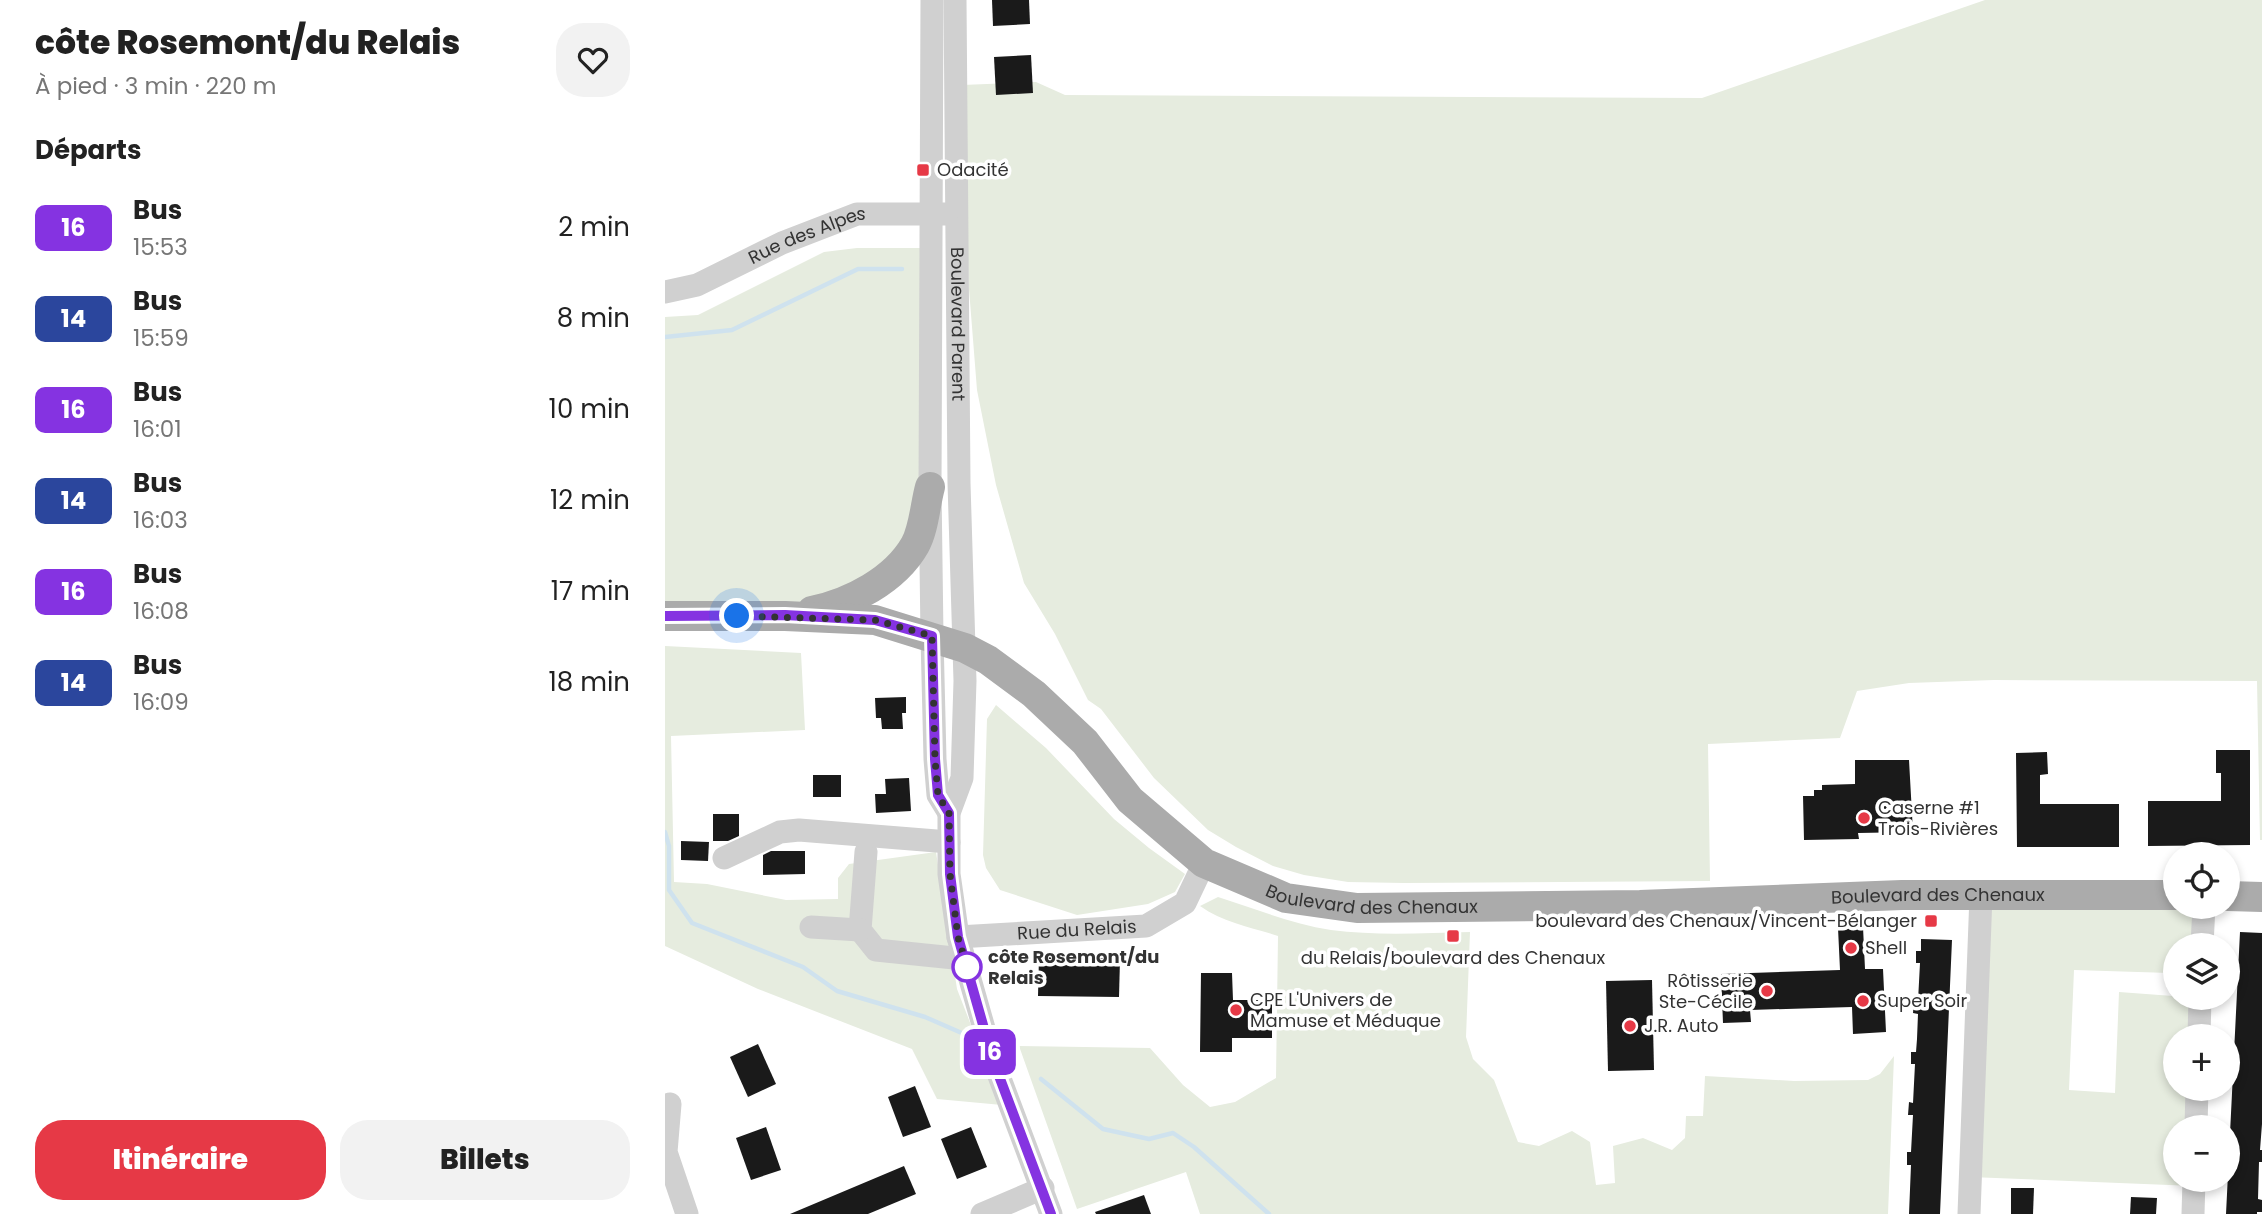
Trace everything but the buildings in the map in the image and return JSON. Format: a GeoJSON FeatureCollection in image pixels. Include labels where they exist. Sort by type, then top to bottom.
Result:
{"type":"FeatureCollection","features":[{"type":"Feature","properties":{"kind":"main road"},"geometry":{"type":"LineString","coordinates":[[785,615],[817,610],[868,591],[897,568],[916,543],[930,487]]}},
{"type":"Feature","properties":{"kind":"main road","name":"Boulevard des Chenaux"},"geometry":{"type":"LineString","coordinates":[[665,616],[785,615],[875,620],[965,648],[988,660],[1034,694],[1085,742],[1130,800],[1204,863],[1286,898],[1357,908],[1640,905],[1902,895],[2163,895]]}},
{"type":"Feature","properties":{"kind":"main road"},"geometry":{"type":"LineString","coordinates":[[2240,896],[2262,897]]}},
{"type":"Feature","properties":{"kind":"street","name":"Boulevard Parent"},"geometry":{"type":"LineString","coordinates":[[932,0],[932,636],[938,795],[949,813]]}},
{"type":"Feature","properties":{"kind":"street","name":"Boulevard Parent"},"geometry":{"type":"LineString","coordinates":[[949,813],[962,778],[965,648],[959,483],[955,0]]}},
{"type":"Feature","properties":{"kind":"street","name":"Rue des Alpes"},"geometry":{"type":"LineString","coordinates":[[665,292],[697,285],[782,243],[857,214],[957,214]]}},
{"type":"Feature","properties":{"kind":"street"},"geometry":{"type":"LineString","coordinates":[[949,813],[950,874],[958,937],[993,1060],[1051,1214]]}},
{"type":"Feature","properties":{"kind":"street"},"geometry":{"type":"LineString","coordinates":[[724,858],[780,832],[799,830],[949,842]]}},
{"type":"Feature","properties":{"kind":"street"},"geometry":{"type":"LineString","coordinates":[[866,852],[860,930],[876,950],[964,960]]}},
{"type":"Feature","properties":{"kind":"street","name":"Rue du Relais"},"geometry":{"type":"LineString","coordinates":[[958,937],[1146,926],[1185,903],[1204,863]]}},
{"type":"Feature","properties":{"kind":"street"},"geometry":{"type":"LineString","coordinates":[[1969,1214],[1981,895]]}},
{"type":"Feature","properties":{"kind":"street"},"geometry":{"type":"LineString","coordinates":[[811,927],[860,930]]}},
{"type":"Feature","properties":{"kind":"street"},"geometry":{"type":"LineString","coordinates":[[670,1104],[666,1152],[687,1214]]}},
{"type":"Feature","properties":{"kind":"street"},"geometry":{"type":"LineString","coordinates":[[982,1214],[1043,1188]]}},
{"type":"Feature","properties":{"kind":"street"},"geometry":{"type":"LineString","coordinates":[[2193,1214],[2194,1192]]}},
{"type":"Feature","properties":{"kind":"shaded area"},"geometry":{"type":"Polygon","coordinates":[[[1985,0],[2262,0],[2262,840],[2257,681],[1994,680],[1909,683],[1857,691],[1840,738],[1708,744],[1710,881],[1404,883],[1348,882],[1304,875],[1273,866],[1208,830],[1154,778],[1101,709],[1088,700],[1055,634],[1024,583],[996,485],[977,390],[969,289],[962,85],[1036,82],[1065,95],[1702,98],[1985,0]]]}},
{"type":"Feature","properties":{"kind":"shaded area"},"geometry":{"type":"Polygon","coordinates":[[[857,248],[923,248],[924,481],[905,537],[890,559],[859,586],[810,603],[665,602],[665,317],[698,315],[824,252],[857,248]]]}},
{"type":"Feature","properties":{"kind":"shaded area"},"geometry":{"type":"Polygon","coordinates":[[[665,646],[801,653],[805,730],[671,736],[674,882],[707,884],[786,900],[838,899],[838,878],[849,864],[936,852],[957,989],[1002,1105],[937,1099],[912,1049],[758,989],[665,946],[665,646]]]}},
{"type":"Feature","properties":{"kind":"shaded area"},"geometry":{"type":"Polygon","coordinates":[[[996,705],[1046,748],[1114,819],[1185,874],[1175,892],[1148,904],[1077,915],[1000,890],[986,868],[983,855],[987,719],[996,705]]]}},
{"type":"Feature","properties":{"kind":"shaded area"},"geometry":{"type":"Polygon","coordinates":[[[1981,895],[2163,905],[2163,919],[2203,919],[2203,933],[2163,933],[2163,973],[2074,970],[2069,1090],[2115,1093],[2119,992],[2163,995],[2163,1010],[2200,1010],[2199,1024],[2163,1024],[2163,1101],[2197,1101],[2196,1115],[2163,1115],[2163,1185],[1970,1177],[1981,895]]]}},
{"type":"Feature","properties":{"kind":"shaded area"},"geometry":{"type":"Polygon","coordinates":[[[1218,897],[1288,920],[1331,930],[1383,934],[1470,932],[1466,1037],[1473,1059],[1494,1080],[1518,1142],[1539,1146],[1572,1131],[1590,1142],[1596,1185],[1615,1183],[1613,1146],[1643,1138],[1672,1150],[1685,1138],[1686,1116],[1703,1116],[1705,1076],[1794,1081],[1868,1080],[1880,1074],[1894,1056],[1888,1214],[1200,1214],[1186,1172],[1077,1209],[1019,1046],[1150,1048],[1183,1085],[1210,1107],[1235,1102],[1276,1078],[1278,936],[1228,921],[1200,906],[1218,897]]]}},
{"type":"Feature","properties":{"kind":"waterway"},"geometry":{"type":"LineString","coordinates":[[665,337],[732,330],[858,269],[902,269]]}},
{"type":"Feature","properties":{"kind":"waterway"},"geometry":{"type":"LineString","coordinates":[[665,832],[669,846],[669,890],[692,923],[803,967],[837,991],[925,1017],[964,1034]]}},
{"type":"Feature","properties":{"kind":"waterway"},"geometry":{"type":"LineString","coordinates":[[1041,1079],[1103,1129],[1149,1139],[1173,1133],[1194,1147],[1269,1214]]}},
{"type":"Feature","properties":{"kind":"bus line","name":"16"},"geometry":{"type":"LineString","coordinates":[[665,616],[785,615],[875,620],[932,636],[938,795],[949,813],[950,874],[958,937],[993,1060],[1051,1214]]}},
{"type":"Feature","properties":{"kind":"place","name":"Odacité"},"geometry":{"type":"Point","coordinates":[923,170]}},
{"type":"Feature","properties":{"kind":"place","name":"Caserne #1 Trois-Rivières"},"geometry":{"type":"Point","coordinates":[1864,818]}},
{"type":"Feature","properties":{"kind":"place","name":"boulevard des Chenaux/Vincent-Bélanger"},"geometry":{"type":"Point","coordinates":[1931,921]}},
{"type":"Feature","properties":{"kind":"place","name":"du Relais/boulevard des Chenaux"},"geometry":{"type":"Point","coordinates":[1453,936]}},
{"type":"Feature","properties":{"kind":"place","name":"Shell"},"geometry":{"type":"Point","coordinates":[1851,948]}},
{"type":"Feature","properties":{"kind":"place","name":"côte Rosemont/du Relais"},"geometry":{"type":"Point","coordinates":[967,967]}},
{"type":"Feature","properties":{"kind":"place","name":"Rôtisserie Ste-Cécile"},"geometry":{"type":"Point","coordinates":[1767,991]}},
{"type":"Feature","properties":{"kind":"place","name":"Super Soir"},"geometry":{"type":"Point","coordinates":[1863,1001]}},
{"type":"Feature","properties":{"kind":"place","name":"CPE L'Univers de Mamuse et Méduque"},"geometry":{"type":"Point","coordinates":[1236,1010]}},
{"type":"Feature","properties":{"kind":"place","name":"J.R. Auto"},"geometry":{"type":"Point","coordinates":[1630,1026]}},
{"type":"Feature","properties":{"kind":"route"},"geometry":{"type":"LineString","coordinates":[[737,616],[785,615],[875,620],[932,636],[938,795],[949,813],[950,874],[958,937],[967,967]]}}]}
